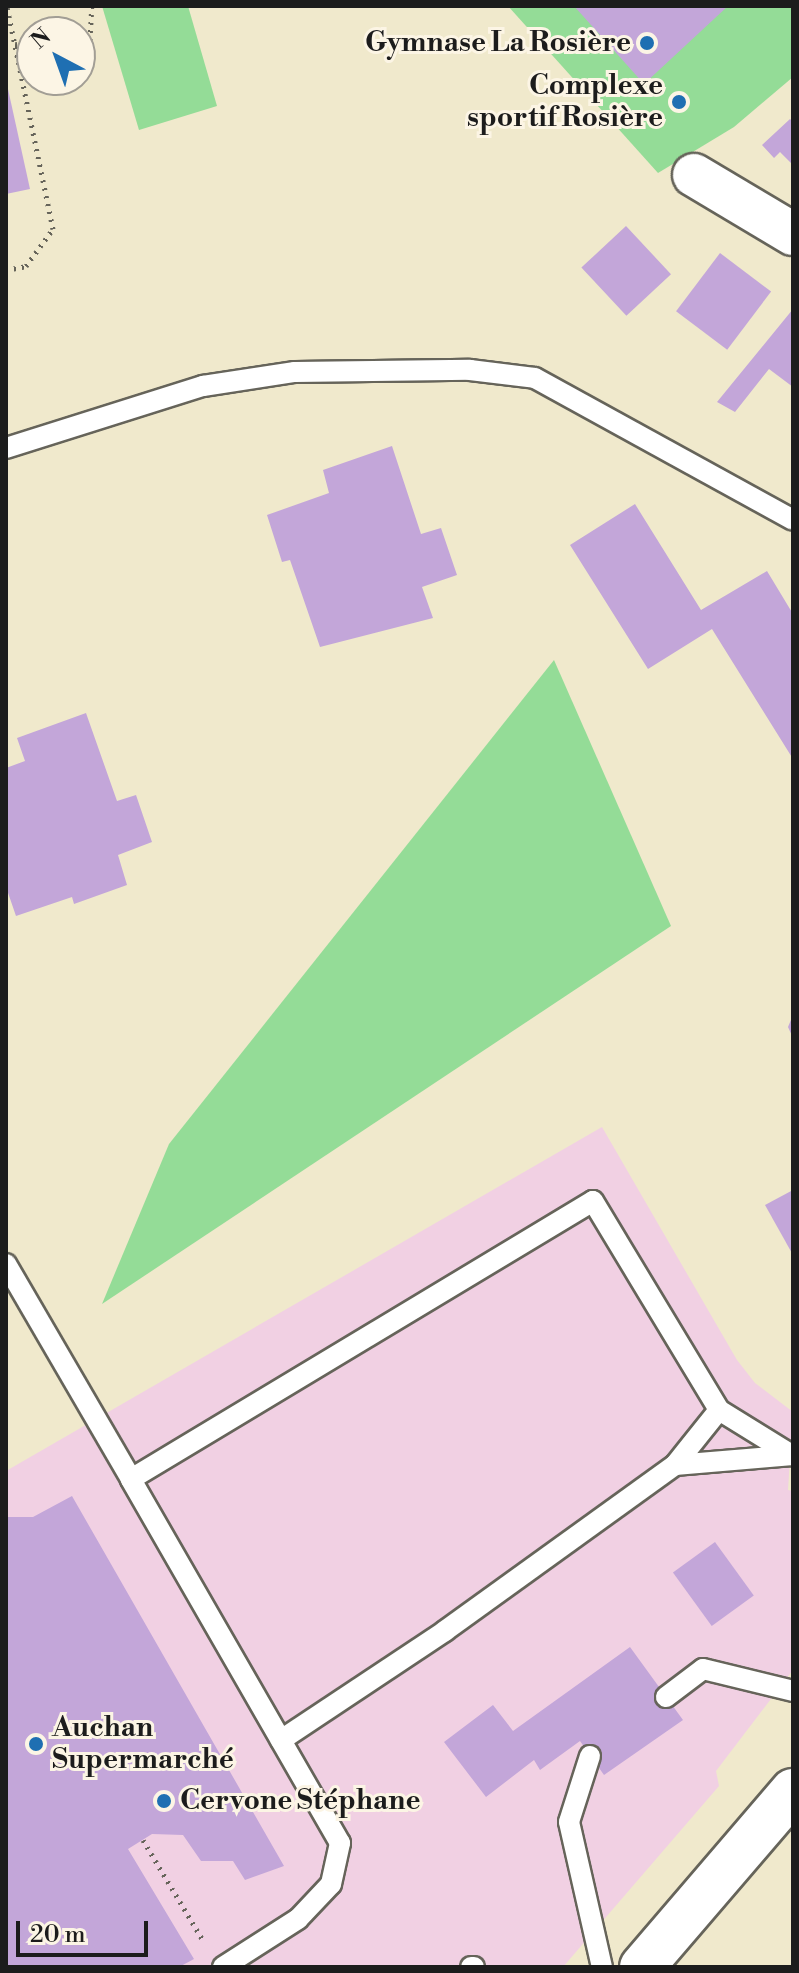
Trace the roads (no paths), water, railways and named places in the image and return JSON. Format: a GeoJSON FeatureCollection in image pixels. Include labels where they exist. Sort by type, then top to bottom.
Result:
{"type":"FeatureCollection","features":[{"type":"Feature","properties":{"kind":"street"},"geometry":{"type":"LineString","coordinates":[[694,175],[793,234]]}},
{"type":"Feature","properties":{"kind":"street"},"geometry":{"type":"LineString","coordinates":[[642,1967],[792,1799]]}},
{"type":"Feature","properties":{"kind":"lane"},"geometry":{"type":"LineString","coordinates":[[6,448],[203,386],[295,372],[470,370],[535,378],[793,520]]}},
{"type":"Feature","properties":{"kind":"lane"},"geometry":{"type":"LineString","coordinates":[[131,1479],[593,1201],[719,1410],[793,1455]]}},
{"type":"Feature","properties":{"kind":"lane"},"geometry":{"type":"LineString","coordinates":[[6,1264],[340,1843],[331,1884],[298,1919],[218,1961]]}},
{"type":"Feature","properties":{"kind":"lane"},"geometry":{"type":"LineString","coordinates":[[281,1740],[445,1631],[675,1465],[719,1410]]}},
{"type":"Feature","properties":{"kind":"lane"},"geometry":{"type":"LineString","coordinates":[[675,1465],[793,1455]]}},
{"type":"Feature","properties":{"kind":"lane"},"geometry":{"type":"LineString","coordinates":[[666,1697],[703,1669],[793,1691]]}},
{"type":"Feature","properties":{"kind":"lane"},"geometry":{"type":"LineString","coordinates":[[590,1756],[569,1822],[602,1967]]}},
{"type":"Feature","properties":{"kind":"place","name":"Gymnase La Rosière"},"geometry":{"type":"Point","coordinates":[647,43]}},
{"type":"Feature","properties":{"kind":"place","name":"Complexe sportif Rosière"},"geometry":{"type":"Point","coordinates":[679,102]}},
{"type":"Feature","properties":{"kind":"place","name":"Auchan Supermarché"},"geometry":{"type":"Point","coordinates":[36,1744]}},
{"type":"Feature","properties":{"kind":"place","name":"Cervone Stéphane"},"geometry":{"type":"Point","coordinates":[164,1801]}}]}
